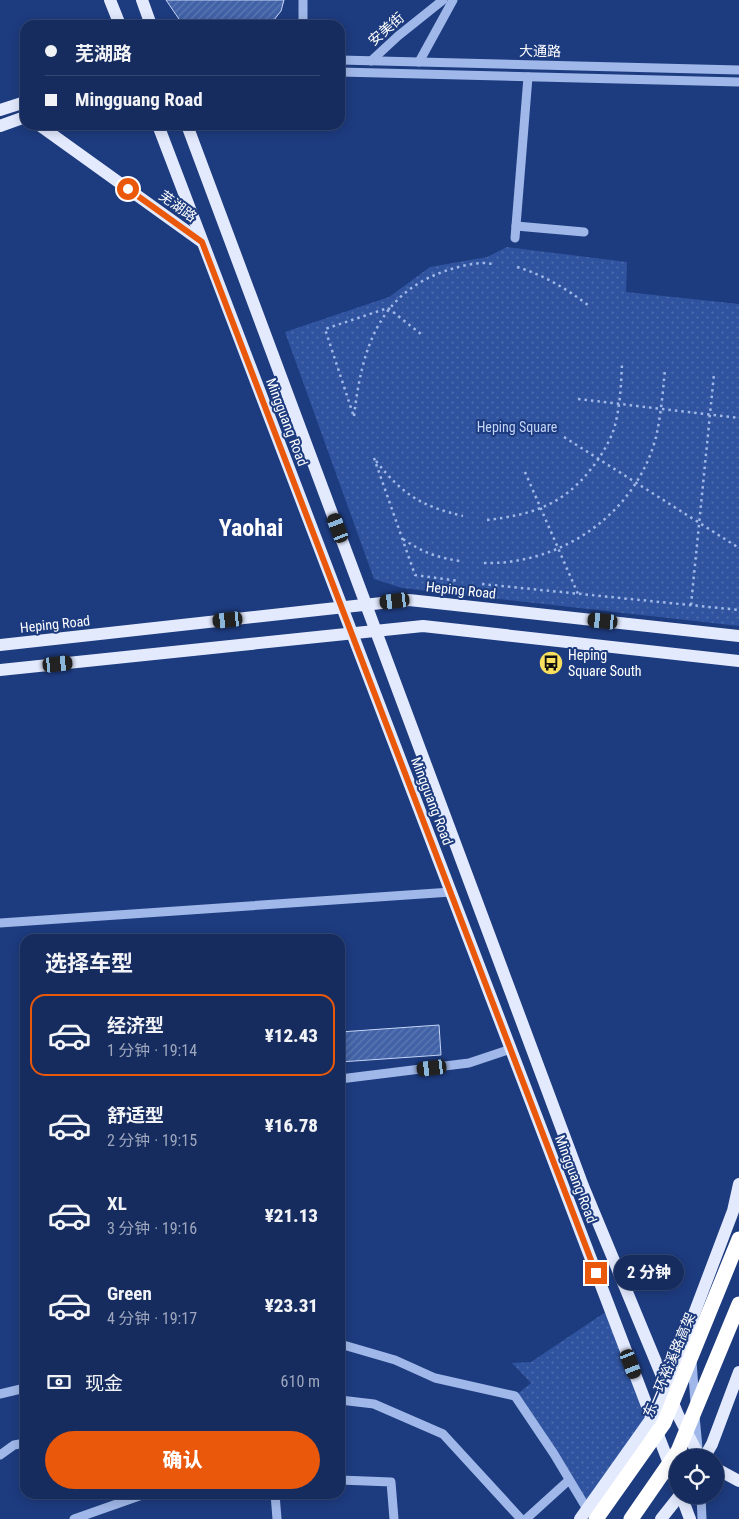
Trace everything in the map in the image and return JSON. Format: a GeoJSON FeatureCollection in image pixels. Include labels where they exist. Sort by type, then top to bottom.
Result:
{"type":"FeatureCollection","features":[{"type":"Feature","properties":{"kind":"highway","name":"东一环裕溪路高架"},"geometry":{"type":"LineString","coordinates":[[587,1516],[664,1423],[739,1239]]}},
{"type":"Feature","properties":{"kind":"highway"},"geometry":{"type":"LineString","coordinates":[[631,1519],[678,1451],[739,1304]]}},
{"type":"Feature","properties":{"kind":"main road"},"geometry":{"type":"LineString","coordinates":[[110,0],[118,20]]}},
{"type":"Feature","properties":{"kind":"main road"},"geometry":{"type":"LineString","coordinates":[[142,0],[149,20]]}},
{"type":"Feature","properties":{"kind":"main road"},"geometry":{"type":"LineString","coordinates":[[0,110],[20,104]]}},
{"type":"Feature","properties":{"kind":"main road"},"geometry":{"type":"LineString","coordinates":[[0,126],[20,119]]}},
{"type":"Feature","properties":{"kind":"main road","name":"芜湖路"},"geometry":{"type":"LineString","coordinates":[[46,130],[202,242]]}},
{"type":"Feature","properties":{"kind":"main road","name":"Mingguang Road"},"geometry":{"type":"LineString","coordinates":[[160,130],[669,1463]]}},
{"type":"Feature","properties":{"kind":"main road","name":"Mingguang Road"},"geometry":{"type":"LineString","coordinates":[[189,130],[583,1186],[666,1388],[696,1449]]}},
{"type":"Feature","properties":{"kind":"main road","name":"Heping Road"},"geometry":{"type":"LineString","coordinates":[[0,646],[409,600],[739,636]]}},
{"type":"Feature","properties":{"kind":"main road"},"geometry":{"type":"LineString","coordinates":[[0,670],[423,626],[739,661]]}},
{"type":"Feature","properties":{"kind":"main road"},"geometry":{"type":"LineString","coordinates":[[587,1516],[658,1409],[733,1211],[739,1184]]}},
{"type":"Feature","properties":{"kind":"main road"},"geometry":{"type":"LineString","coordinates":[[707,1449],[712,1444],[739,1372]]}},
{"type":"Feature","properties":{"kind":"main road"},"geometry":{"type":"LineString","coordinates":[[724,1473],[739,1481]]}},
{"type":"Feature","properties":{"kind":"main road"},"geometry":{"type":"LineString","coordinates":[[661,1519],[673,1504]]}},
{"type":"Feature","properties":{"kind":"main road"},"geometry":{"type":"LineString","coordinates":[[684,1504],[690,1519]]}},
{"type":"Feature","properties":{"kind":"street"},"geometry":{"type":"LineString","coordinates":[[303,0],[303,20]]}},
{"type":"Feature","properties":{"kind":"street","name":"安美街"},"geometry":{"type":"LineString","coordinates":[[371,61],[398,36],[443,0]]}},
{"type":"Feature","properties":{"kind":"street"},"geometry":{"type":"LineString","coordinates":[[419,62],[453,0]]}},
{"type":"Feature","properties":{"kind":"street","name":"大通路"},"geometry":{"type":"LineString","coordinates":[[345,60],[739,70]]}},
{"type":"Feature","properties":{"kind":"street","name":"大通路"},"geometry":{"type":"LineString","coordinates":[[345,72],[739,82]]}},
{"type":"Feature","properties":{"kind":"street"},"geometry":{"type":"LineString","coordinates":[[515,238],[528,77]]}},
{"type":"Feature","properties":{"kind":"street"},"geometry":{"type":"LineString","coordinates":[[516,226],[584,232]]}},
{"type":"Feature","properties":{"kind":"street"},"geometry":{"type":"LineString","coordinates":[[0,923],[450,892]]}},
{"type":"Feature","properties":{"kind":"street"},"geometry":{"type":"LineString","coordinates":[[345,1078],[469,1063],[511,1049]]}},
{"type":"Feature","properties":{"kind":"street"},"geometry":{"type":"LineString","coordinates":[[690,1326],[699,1449]]}},
{"type":"Feature","properties":{"kind":"street"},"geometry":{"type":"LineString","coordinates":[[345,1345],[395,1360],[435,1378],[515,1396],[569,1480],[587,1516]]}},
{"type":"Feature","properties":{"kind":"street"},"geometry":{"type":"LineString","coordinates":[[0,1394],[20,1389]]}},
{"type":"Feature","properties":{"kind":"street"},"geometry":{"type":"LineString","coordinates":[[345,1401],[374,1404],[443,1434],[521,1519]]}},
{"type":"Feature","properties":{"kind":"street"},"geometry":{"type":"LineString","coordinates":[[0,1455],[14,1445],[20,1444]]}},
{"type":"Feature","properties":{"kind":"street"},"geometry":{"type":"LineString","coordinates":[[345,1480],[391,1482],[394,1519]]}},
{"type":"Feature","properties":{"kind":"street"},"geometry":{"type":"LineString","coordinates":[[526,1519],[569,1480]]}},
{"type":"Feature","properties":{"kind":"street"},"geometry":{"type":"LineString","coordinates":[[74,1519],[131,1499]]}},
{"type":"Feature","properties":{"kind":"street"},"geometry":{"type":"LineString","coordinates":[[276,1499],[277,1519]]}},
{"type":"Feature","properties":{"kind":"street"},"geometry":{"type":"LineString","coordinates":[[701,1504],[702,1519]]}},
{"type":"Feature","properties":{"kind":"path"},"geometry":{"type":"LineString","coordinates":[[388,308],[325,329],[354,416],[358,378],[370,339],[388,308],[412,286],[438,273],[462,266],[493,264]]}},
{"type":"Feature","properties":{"kind":"path"},"geometry":{"type":"LineString","coordinates":[[517,267],[538,273],[561,285],[588,305]]}},
{"type":"Feature","properties":{"kind":"path"},"geometry":{"type":"LineString","coordinates":[[388,308],[421,334]]}},
{"type":"Feature","properties":{"kind":"path"},"geometry":{"type":"LineString","coordinates":[[487,520],[515,517],[541,508],[559,500],[579,484],[599,459],[613,431],[620,404],[622,364]]}},
{"type":"Feature","properties":{"kind":"path"},"geometry":{"type":"LineString","coordinates":[[484,563],[506,564],[530,559],[558,549],[579,539],[599,525],[618,506],[645,464],[655,438],[661,409],[665,369]]}},
{"type":"Feature","properties":{"kind":"path"},"geometry":{"type":"LineString","coordinates":[[691,605],[714,374]]}},
{"type":"Feature","properties":{"kind":"path"},"geometry":{"type":"LineString","coordinates":[[578,399],[739,418]]}},
{"type":"Feature","properties":{"kind":"path"},"geometry":{"type":"LineString","coordinates":[[564,436],[739,548]]}},
{"type":"Feature","properties":{"kind":"path"},"geometry":{"type":"LineString","coordinates":[[459,581],[415,576],[374,458],[395,485],[418,500],[440,511],[463,516]]}},
{"type":"Feature","properties":{"kind":"path"},"geometry":{"type":"LineString","coordinates":[[525,472],[578,594]]}},
{"type":"Feature","properties":{"kind":"path"},"geometry":{"type":"LineString","coordinates":[[402,538],[427,553],[442,559],[460,561]]}},
{"type":"Feature","properties":{"kind":"path"},"geometry":{"type":"LineString","coordinates":[[482,584],[739,610]]}},
{"type":"Feature","properties":{"kind":"green space","name":"Heping Square"},"geometry":{"type":"Polygon","coordinates":[[[507,247],[627,262],[626,292],[739,304],[739,626],[402,588],[374,579],[285,332],[389,297],[430,267],[487,257],[507,247]]]}},
{"type":"Feature","properties":{"kind":"green space"},"geometry":{"type":"Polygon","coordinates":[[[610,1309],[652,1419],[587,1509],[515,1396],[531,1383],[512,1363],[531,1362],[610,1309]]]}},
{"type":"Feature","properties":{"kind":"building"},"geometry":{"type":"Polygon","coordinates":[[[166,0],[284,0],[281,11],[274,20],[180,20],[166,0]]]}},
{"type":"Feature","properties":{"kind":"building"},"geometry":{"type":"Polygon","coordinates":[[[439,1025],[441,1055],[345,1062],[345,1032],[439,1025]]]}},
{"type":"Feature","properties":{"kind":"place","name":"Heping Square South"},"geometry":{"type":"Point","coordinates":[551,663]}},
{"type":"Feature","properties":{"kind":"district","name":"Yaohai"},"geometry":{"type":"Point","coordinates":[251,528]}},
{"type":"Feature","properties":{"kind":"route"},"geometry":{"type":"LineString","coordinates":[[128,189],[202,242],[596,1273]]}}]}
